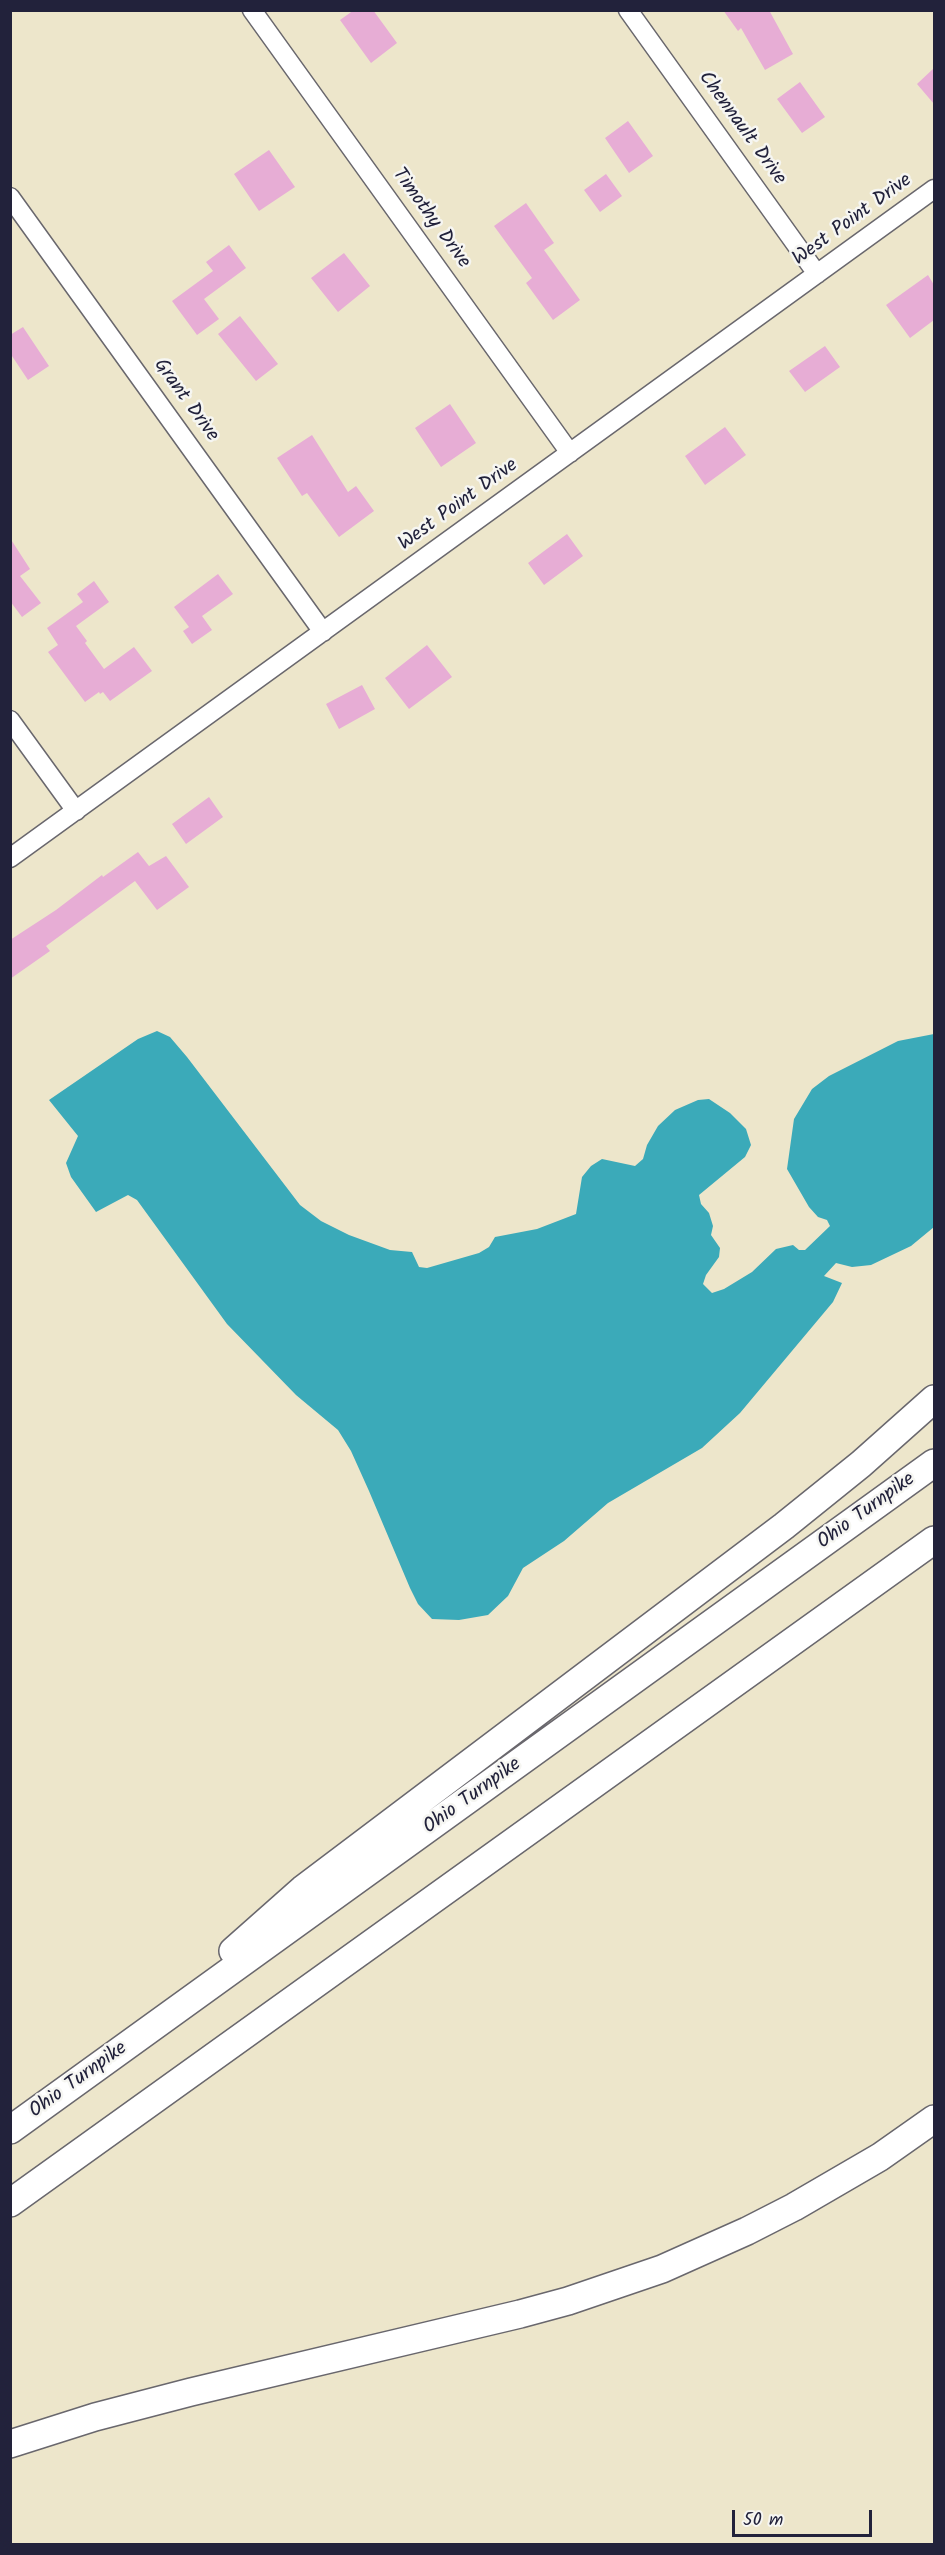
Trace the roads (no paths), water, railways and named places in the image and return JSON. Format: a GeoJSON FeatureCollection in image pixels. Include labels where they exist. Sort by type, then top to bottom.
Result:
{"type":"FeatureCollection","features":[{"type":"Feature","properties":{"kind":"highway"},"geometry":{"type":"LineString","coordinates":[[119,2053],[303,1889],[784,1526],[934,1399]]}},
{"type":"Feature","properties":{"kind":"highway","name":"Ohio Turnpike"},"geometry":{"type":"LineString","coordinates":[[10,2130],[934,1463]]}},
{"type":"Feature","properties":{"kind":"highway"},"geometry":{"type":"LineString","coordinates":[[10,2203],[934,1540]]}},
{"type":"Feature","properties":{"kind":"highway"},"geometry":{"type":"LineString","coordinates":[[10,2444],[191,2392],[530,2311],[662,2269],[794,2208],[849,2176],[934,2119]]}},
{"type":"Feature","properties":{"kind":"street","name":"Timothy Drive"},"geometry":{"type":"LineString","coordinates":[[252,10],[570,453]]}},
{"type":"Feature","properties":{"kind":"street","name":"Chennault Drive"},"geometry":{"type":"LineString","coordinates":[[628,10],[817,274]]}},
{"type":"Feature","properties":{"kind":"street","name":"West Point Drive"},"geometry":{"type":"LineString","coordinates":[[10,858],[934,189]]}},
{"type":"Feature","properties":{"kind":"street","name":"Grant Drive"},"geometry":{"type":"LineString","coordinates":[[10,197],[323,632]]}},
{"type":"Feature","properties":{"kind":"street"},"geometry":{"type":"LineString","coordinates":[[10,720],[76,811]]}},
{"type":"Feature","properties":{"kind":"water"},"geometry":{"type":"Polygon","coordinates":[[[157,1031],[170,1037],[187,1057],[300,1205],[321,1221],[349,1235],[390,1250],[412,1252],[419,1267],[427,1268],[479,1253],[489,1247],[495,1237],[537,1229],[576,1214],[582,1177],[591,1166],[602,1159],[635,1166],[643,1159],[647,1145],[658,1126],[675,1110],[698,1100],[709,1099],[730,1113],[746,1129],[751,1145],[745,1157],[699,1195],[701,1204],[709,1213],[713,1226],[711,1235],[720,1248],[719,1257],[706,1275],[703,1284],[712,1293],[724,1289],[752,1272],[776,1249],[793,1245],[799,1250],[805,1250],[830,1226],[827,1220],[818,1217],[809,1207],[787,1169],[794,1119],[812,1089],[829,1076],[898,1041],[934,1034],[934,1227],[911,1246],[871,1265],[852,1267],[836,1263],[824,1276],[842,1283],[833,1302],[740,1413],[702,1448],[608,1503],[564,1541],[523,1568],[508,1596],[488,1615],[459,1620],[432,1619],[418,1604],[410,1588],[351,1451],[338,1430],[296,1395],[227,1324],[137,1200],[128,1195],[96,1212],[71,1177],[66,1163],[78,1136],[49,1100],[138,1039],[157,1031]]]}}]}
